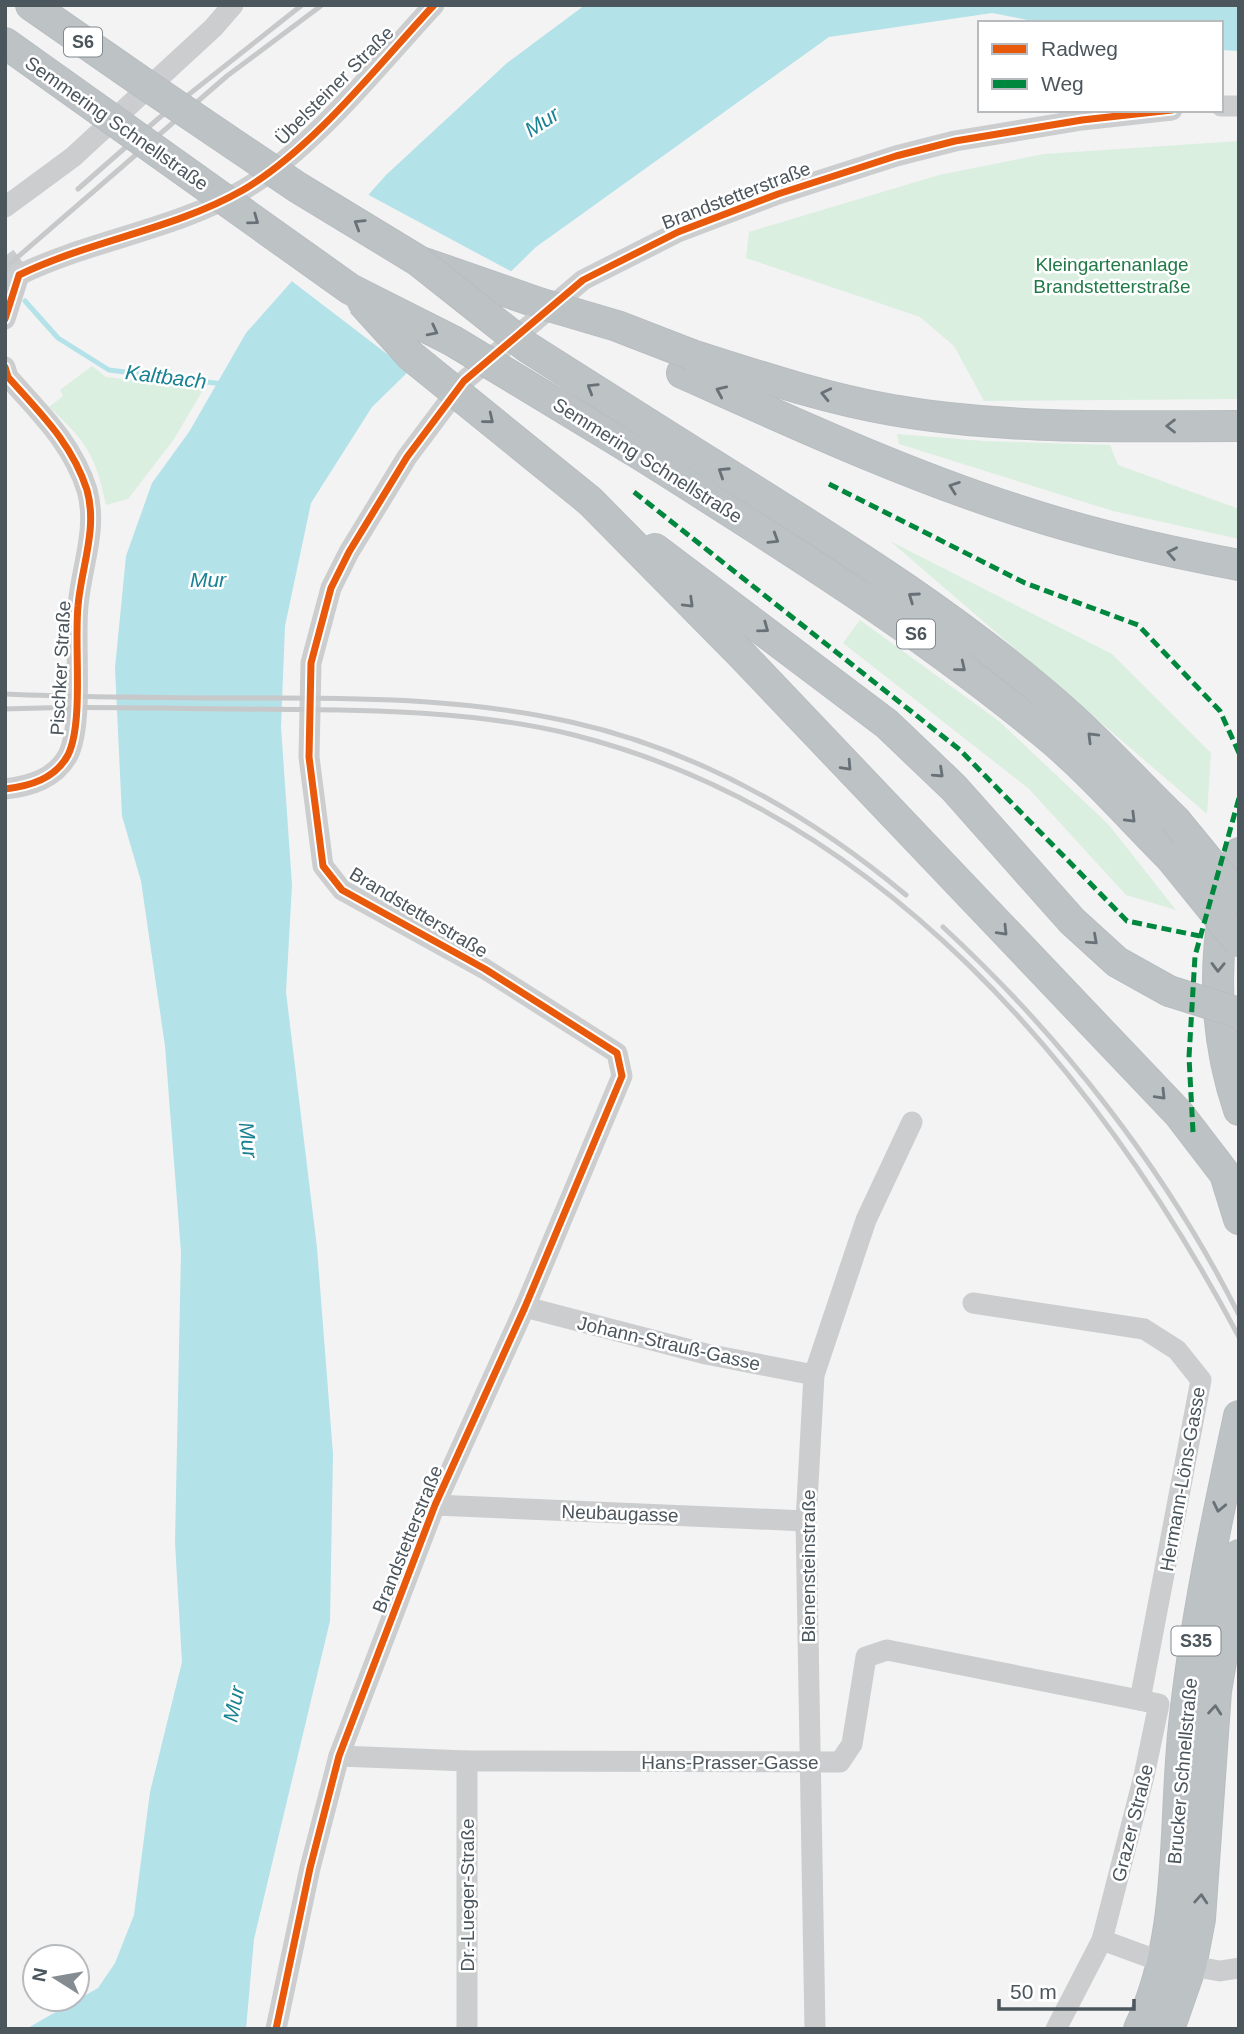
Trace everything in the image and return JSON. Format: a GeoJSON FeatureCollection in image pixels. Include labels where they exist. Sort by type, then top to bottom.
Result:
{"type":"FeatureCollection","features":[{"type":"Feature","properties":{"kind":"highway","name":"Semmering Schnellstraße"},"geometry":{"type":"LineString","coordinates":[[30,5],[297,187],[417,260],[527,347],[839,545],[966,633],[1073,718],[1175,820],[1239,898]]}},
{"type":"Feature","properties":{"kind":"highway","name":"Semmering Schnellstraße"},"geometry":{"type":"LineString","coordinates":[[5,43],[350,289],[453,341],[633,450],[824,570],[948,656],[1051,739],[1170,857],[1239,942]]}},
{"type":"Feature","properties":{"kind":"highway"},"geometry":{"type":"LineString","coordinates":[[417,260],[540,303],[597,337],[687,364],[892,410],[998,423],[1239,426]]}},
{"type":"Feature","properties":{"kind":"highway"},"geometry":{"type":"LineString","coordinates":[[350,289],[411,356],[590,501],[781,641],[887,724],[954,788],[1072,921],[1118,962],[1169,991],[1239,1013]]}},
{"type":"Feature","properties":{"kind":"highway"},"geometry":{"type":"LineString","coordinates":[[687,364],[885,462],[1017,511],[1149,548],[1239,565]]}},
{"type":"Feature","properties":{"kind":"highway"},"geometry":{"type":"LineString","coordinates":[[590,501],[742,655],[1179,1114],[1225,1174],[1239,1219]]}},
{"type":"Feature","properties":{"kind":"highway"},"geometry":{"type":"LineString","coordinates":[[1239,853],[1224,896],[1218,964],[1220,1030],[1239,1110]]}},
{"type":"Feature","properties":{"kind":"highway","name":"Brucker Schnellstraße"},"geometry":{"type":"LineString","coordinates":[[1177,1964],[1171,1916],[1178,1784],[1188,1688],[1215,1528],[1239,1416]]}},
{"type":"Feature","properties":{"kind":"highway","name":"Brucker Schnellstraße"},"geometry":{"type":"LineString","coordinates":[[1177,1964],[1200,1919],[1216,1691],[1239,1555]]}},
{"type":"Feature","properties":{"kind":"highway"},"geometry":{"type":"LineString","coordinates":[[1139,2029],[1177,1964]]}},
{"type":"Feature","properties":{"kind":"highway"},"geometry":{"type":"LineString","coordinates":[[1169,2029],[1177,1964]]}},
{"type":"Feature","properties":{"kind":"street"},"geometry":{"type":"LineString","coordinates":[[5,207],[73,157],[213,28],[233,5]]}},
{"type":"Feature","properties":{"kind":"street","name":"Übelsteiner Straße"},"geometry":{"type":"LineString","coordinates":[[5,319],[18,273],[57,257],[170,222],[243,189],[304,143],[434,5]]}},
{"type":"Feature","properties":{"kind":"street","name":"Brandstetterstraße"},"geometry":{"type":"LineString","coordinates":[[276,2029],[310,1868],[339,1756],[435,1505],[526,1307],[622,1076],[617,1053],[485,970],[342,890],[323,866],[309,757],[311,663],[331,588],[348,554],[407,457],[464,381],[583,280],[678,232],[778,194],[896,156],[956,141],[1082,120],[1154,112]]}},
{"type":"Feature","properties":{"kind":"street","name":"Pischker Straße"},"geometry":{"type":"LineString","coordinates":[[5,367],[8,377],[59,433],[77,462],[88,493],[91,535],[78,605],[71,747],[52,774],[33,784],[5,789]]}},
{"type":"Feature","properties":{"kind":"street","name":"Bienensteinstraße"},"geometry":{"type":"LineString","coordinates":[[815,2029],[806,1521],[814,1375],[866,1220],[912,1122]]}},
{"type":"Feature","properties":{"kind":"street","name":"Hermann-Löns-Gasse"},"geometry":{"type":"LineString","coordinates":[[974,1303],[1144,1329],[1177,1350],[1201,1380],[1149,1702]]}},
{"type":"Feature","properties":{"kind":"street","name":"Johann-Strauß-Gasse"},"geometry":{"type":"LineString","coordinates":[[526,1307],[706,1354],[814,1375]]}},
{"type":"Feature","properties":{"kind":"street","name":"Neubaugasse"},"geometry":{"type":"LineString","coordinates":[[435,1505],[806,1521]]}},
{"type":"Feature","properties":{"kind":"street","name":"Hans-Prasser-Gasse"},"geometry":{"type":"LineString","coordinates":[[339,1756],[467,1761],[840,1762],[852,1744],[866,1657],[887,1650],[1149,1702]]}},
{"type":"Feature","properties":{"kind":"street","name":"Grazer Straße"},"geometry":{"type":"LineString","coordinates":[[1056,2029],[1102,1941],[1144,1776],[1149,1702]]}},
{"type":"Feature","properties":{"kind":"street","name":"Dr.-Lueger-Straße"},"geometry":{"type":"LineString","coordinates":[[467,1761],[467,2029]]}},
{"type":"Feature","properties":{"kind":"street"},"geometry":{"type":"LineString","coordinates":[[1102,1941],[1177,1964],[1220,1971],[1239,1968]]}},
{"type":"Feature","properties":{"kind":"green space","name":"Kleingartenanlage Brandstetterstraße"},"geometry":{"type":"Polygon","coordinates":[[[1239,141],[1239,399],[984,401],[954,346],[920,317],[746,258],[749,232],[939,175],[1044,154],[1239,141]]]}},
{"type":"Feature","properties":{"kind":"green space"},"geometry":{"type":"Polygon","coordinates":[[[92,366],[106,377],[204,388],[174,439],[128,499],[106,505],[98,473],[88,450],[49,407],[63,396],[60,390],[92,366]]]}},
{"type":"Feature","properties":{"kind":"green space"},"geometry":{"type":"Polygon","coordinates":[[[897,434],[983,441],[1110,445],[1118,465],[1239,509],[1239,539],[1113,511],[899,444],[897,434]]]}},
{"type":"Feature","properties":{"kind":"green space"},"geometry":{"type":"Polygon","coordinates":[[[890,541],[1112,654],[1211,753],[1207,814],[890,541]]]}},
{"type":"Feature","properties":{"kind":"green space"},"geometry":{"type":"Polygon","coordinates":[[[860,620],[999,721],[1108,824],[1176,910],[1126,895],[1029,789],[843,643],[860,620]]]}},
{"type":"Feature","properties":{"kind":"water","name":"Mur"},"geometry":{"type":"Polygon","coordinates":[[[585,5],[1239,5],[1239,51],[1223,50],[1223,21],[1033,21],[992,13],[829,37],[536,247],[372,407],[311,503],[285,626],[281,727],[292,885],[286,992],[317,1248],[333,1454],[330,1621],[254,1939],[246,2029],[26,2029],[54,2013],[91,2013],[91,1992],[98,1988],[115,1963],[134,1915],[150,1792],[182,1662],[175,1543],[181,1252],[165,1046],[141,881],[122,816],[115,668],[126,556],[152,483],[189,432],[246,333],[386,175],[507,63],[585,5]]]}},
{"type":"Feature","properties":{"kind":"pier"},"geometry":{"type":"Polygon","coordinates":[[[365,193],[514,273],[412,373],[289,279],[365,193]]]}},
{"type":"Feature","properties":{"kind":"waterway","name":"Kaltbach"},"geometry":{"type":"LineString","coordinates":[[25,301],[58,338],[109,370],[223,384]]}},
{"type":"Feature","properties":{"kind":"tunnel"},"geometry":{"type":"LineString","coordinates":[[5,256],[16,271]]}},
{"type":"Feature","properties":{"kind":"railway"},"geometry":{"type":"LineString","coordinates":[[78,189],[159,118],[302,5]]}},
{"type":"Feature","properties":{"kind":"railway"},"geometry":{"type":"LineString","coordinates":[[5,268],[227,76],[322,5]]}},
{"type":"Feature","properties":{"kind":"railway"},"geometry":{"type":"LineString","coordinates":[[5,694],[387,700],[498,709],[571,722],[662,749],[749,788],[830,837],[906,895]]}},
{"type":"Feature","properties":{"kind":"railway"},"geometry":{"type":"LineString","coordinates":[[5,709],[93,707],[365,711],[449,715],[533,726],[574,735],[685,772],[787,824],[882,889],[968,964],[1047,1049],[1118,1140],[1182,1237],[1239,1337]]}},
{"type":"Feature","properties":{"kind":"railway"},"geometry":{"type":"LineString","coordinates":[[943,927],[1029,1014],[1108,1108],[1179,1209],[1239,1315]]}},
{"type":"Feature","properties":{"kind":"marked path"},"geometry":{"type":"LineString","coordinates":[[829,484],[1025,583],[1138,625],[1220,711],[1239,753]]}},
{"type":"Feature","properties":{"kind":"marked path"},"geometry":{"type":"LineString","coordinates":[[634,492],[960,750],[1127,921],[1200,936]]}},
{"type":"Feature","properties":{"kind":"marked path"},"geometry":{"type":"LineString","coordinates":[[1193,1132],[1189,1057],[1195,956],[1239,798]]}},
{"type":"Feature","properties":{"kind":"cycle path"},"geometry":{"type":"LineString","coordinates":[[5,319],[19,275],[46,263],[216,204],[269,173],[344,105],[434,5]]}},
{"type":"Feature","properties":{"kind":"cycle path"},"geometry":{"type":"LineString","coordinates":[[276,2029],[310,1868],[339,1756],[435,1505],[525,1307],[622,1076],[617,1053],[485,969],[342,890],[323,866],[309,757],[311,663],[331,588],[349,552],[407,457],[464,381],[583,280],[678,232],[778,194],[896,156],[955,141],[1082,120],[1154,112]]}},
{"type":"Feature","properties":{"kind":"cycle path"},"geometry":{"type":"LineString","coordinates":[[5,367],[8,377],[54,429],[73,458],[87,490],[91,519],[78,606],[77,704],[73,741],[63,763],[49,776],[24,786],[5,789]]}}]}
